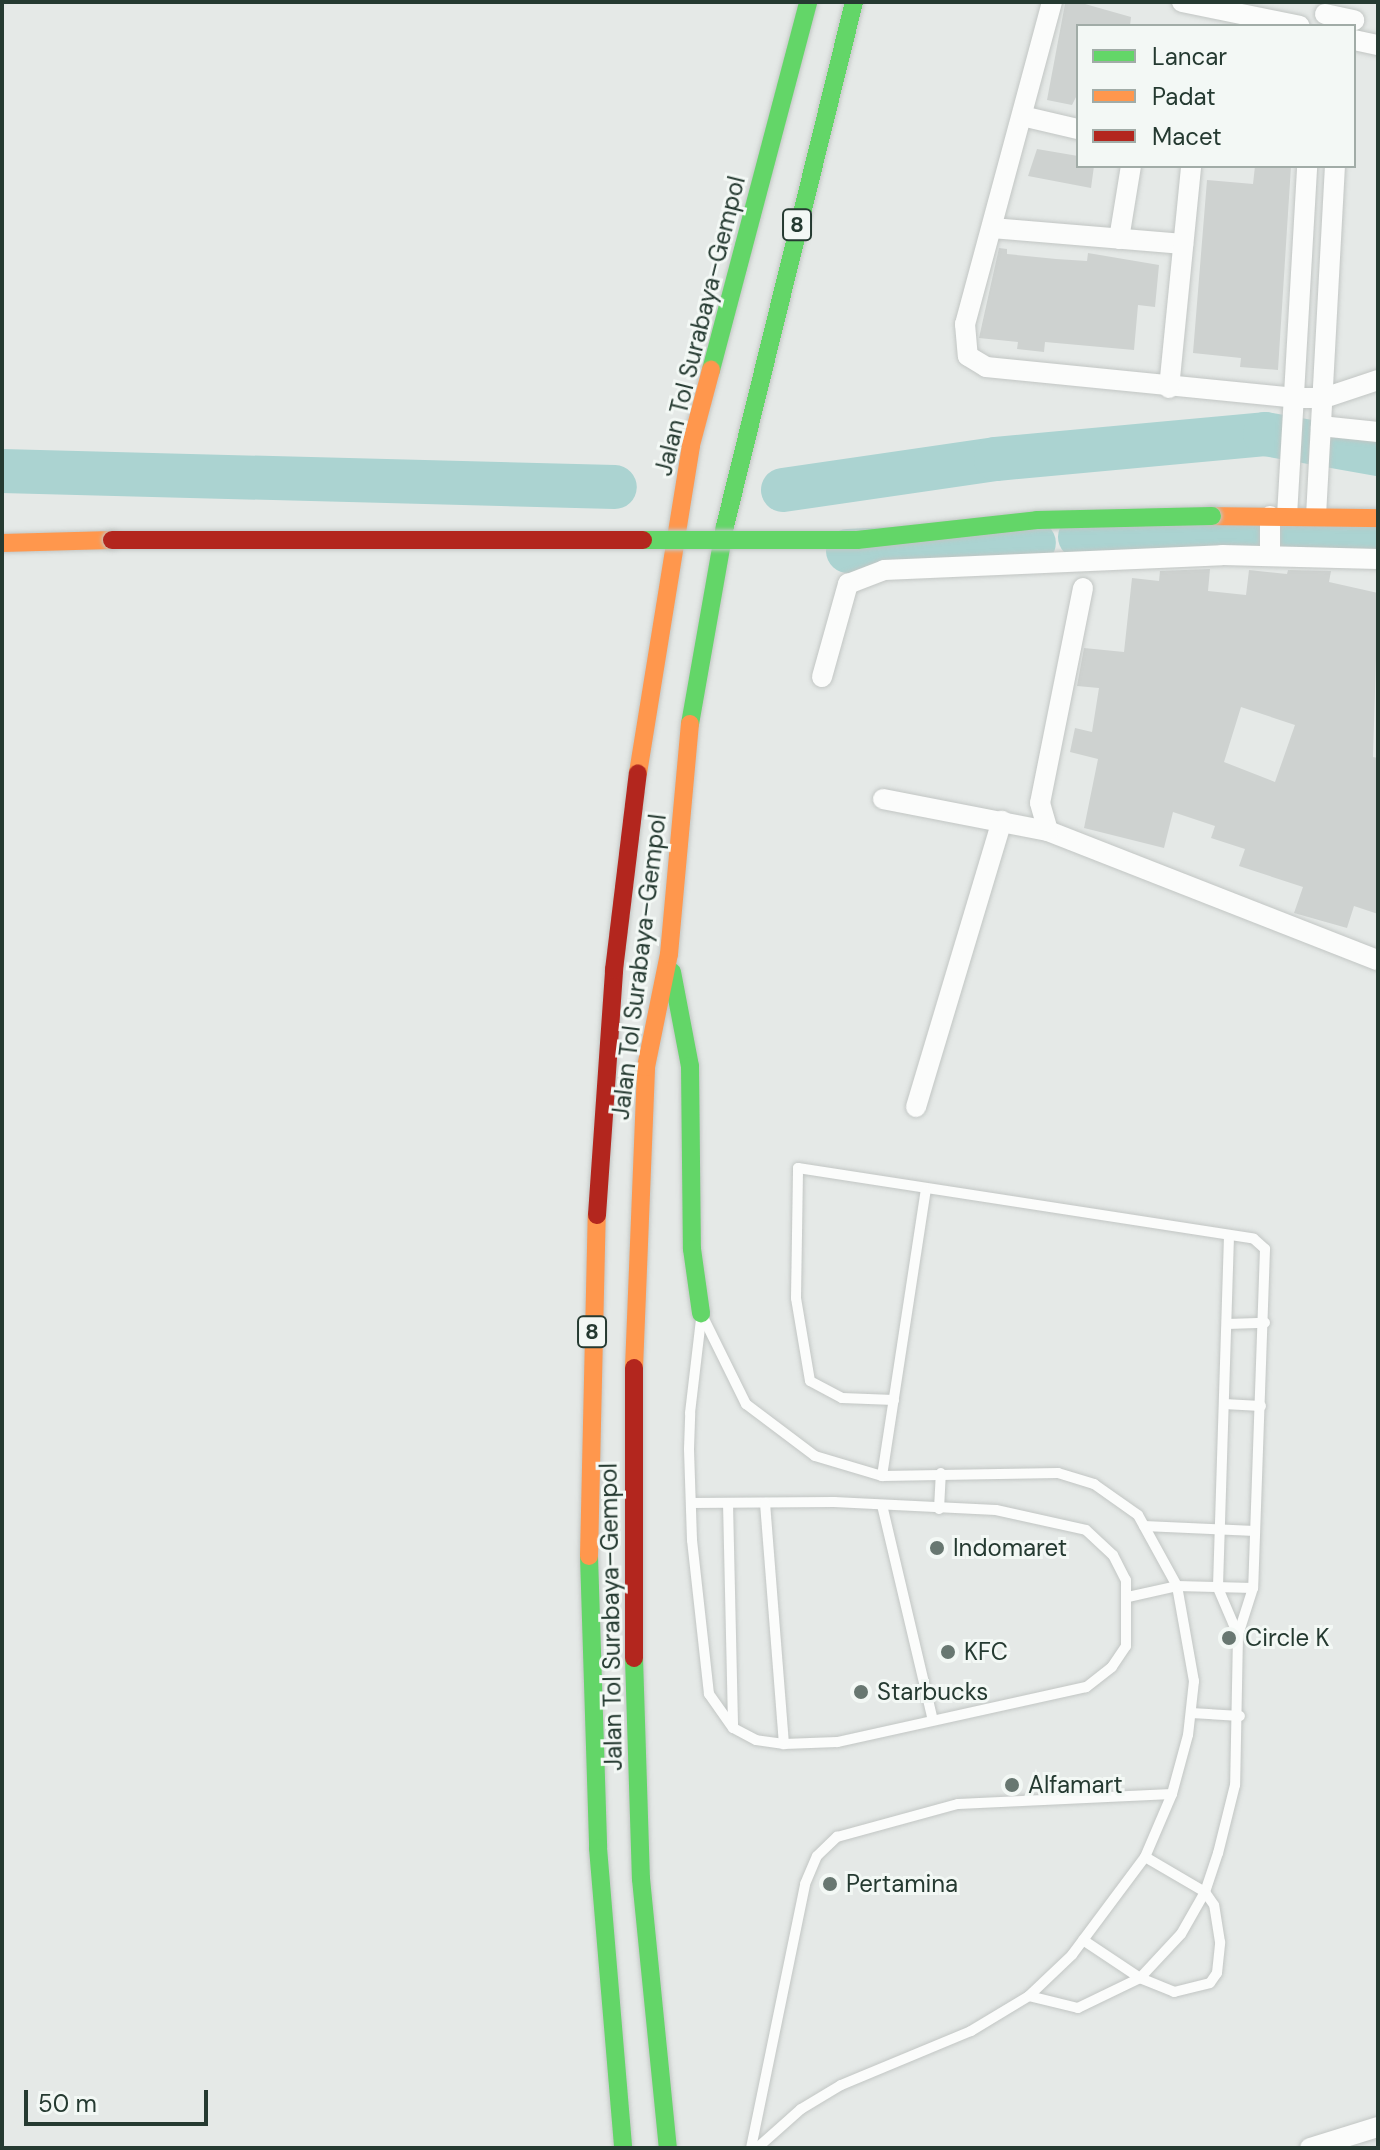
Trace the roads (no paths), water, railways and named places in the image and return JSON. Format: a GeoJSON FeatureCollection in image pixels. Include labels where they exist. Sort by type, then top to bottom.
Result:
{"type":"FeatureCollection","features":[{"type":"Feature","properties":{"kind":"main road","name":"Jalan Tol Surabaya–Gempol"},"geometry":{"type":"LineString","coordinates":[[623,2148],[598,1848],[591,1660],[592,1295],[614,970],[630,826],[691,445],[808,2]]}},
{"type":"Feature","properties":{"kind":"main road","name":"Jalan Tol Surabaya–Gempol"},"geometry":{"type":"LineString","coordinates":[[668,2148],[641,1879],[632,1580],[634,1304],[646,1067],[669,954],[693,693],[725,526],[854,2]]}},
{"type":"Feature","properties":{"kind":"main road"},"geometry":{"type":"LineString","coordinates":[[2,543],[112,540],[857,540],[1037,520],[1279,516],[1316,512],[1378,518]]}},
{"type":"Feature","properties":{"kind":"main road"},"geometry":{"type":"LineString","coordinates":[[669,954],[690,1066],[692,1249],[701,1313]]}},
{"type":"Feature","properties":{"kind":"street"},"geometry":{"type":"LineString","coordinates":[[1052,2],[965,324],[968,356],[986,367],[1169,388],[1295,398],[1324,398],[1378,380]]}},
{"type":"Feature","properties":{"kind":"street"},"geometry":{"type":"LineString","coordinates":[[1182,2],[1290,24]]}},
{"type":"Feature","properties":{"kind":"street"},"geometry":{"type":"LineString","coordinates":[[1325,14],[1355,22],[1378,45]]}},
{"type":"Feature","properties":{"kind":"street"},"geometry":{"type":"LineString","coordinates":[[1022,116],[1076,129]]}},
{"type":"Feature","properties":{"kind":"street"},"geometry":{"type":"LineString","coordinates":[[1119,239],[1131,168]]}},
{"type":"Feature","properties":{"kind":"street"},"geometry":{"type":"LineString","coordinates":[[1169,388],[1191,168]]}},
{"type":"Feature","properties":{"kind":"street"},"geometry":{"type":"LineString","coordinates":[[1270,552],[1293,432],[1307,168]]}},
{"type":"Feature","properties":{"kind":"street"},"geometry":{"type":"LineString","coordinates":[[1316,512],[1335,168]]}},
{"type":"Feature","properties":{"kind":"street"},"geometry":{"type":"LineString","coordinates":[[992,228],[1183,244]]}},
{"type":"Feature","properties":{"kind":"street"},"geometry":{"type":"LineString","coordinates":[[1321,430],[1378,432]]}},
{"type":"Feature","properties":{"kind":"street"},"geometry":{"type":"LineString","coordinates":[[1218,517],[1222,551]]}},
{"type":"Feature","properties":{"kind":"street"},"geometry":{"type":"LineString","coordinates":[[822,677],[848,584],[860,578],[918,565],[1067,558],[1110,560],[1222,551],[1378,559]]}},
{"type":"Feature","properties":{"kind":"street"},"geometry":{"type":"LineString","coordinates":[[1067,558],[1083,588]]}},
{"type":"Feature","properties":{"kind":"street"},"geometry":{"type":"LineString","coordinates":[[1048,831],[1040,803],[1083,588],[1110,560]]}},
{"type":"Feature","properties":{"kind":"street"},"geometry":{"type":"LineString","coordinates":[[883,799],[1048,831],[1378,960]]}},
{"type":"Feature","properties":{"kind":"street"},"geometry":{"type":"LineString","coordinates":[[916,1107],[1002,821]]}},
{"type":"Feature","properties":{"kind":"street"},"geometry":{"type":"LineString","coordinates":[[1310,2148],[1378,2127]]}},
{"type":"Feature","properties":{"kind":"lane"},"geometry":{"type":"LineString","coordinates":[[894,1400],[842,1398],[810,1381],[796,1298],[796,1171],[1254,1239],[1265,1249],[1265,1323],[1253,1588],[1238,1635],[1240,1716],[1235,1785],[1205,1892],[1181,1934],[1140,1978],[1078,2008],[1029,1996]]}},
{"type":"Feature","properties":{"kind":"lane"},"geometry":{"type":"LineString","coordinates":[[882,1476],[926,1190]]}},
{"type":"Feature","properties":{"kind":"lane"},"geometry":{"type":"LineString","coordinates":[[1229,1236],[1218,1588],[1238,1635]]}},
{"type":"Feature","properties":{"kind":"lane"},"geometry":{"type":"LineString","coordinates":[[701,1313],[737,1391],[764,1420],[815,1456],[882,1476],[1058,1473],[1094,1484],[1144,1526],[1177,1586],[1194,1681],[1191,1713],[1172,1794],[1145,1857],[1083,1940],[1029,1996],[971,2031],[841,2085],[801,2109],[757,2148]]}},
{"type":"Feature","properties":{"kind":"lane"},"geometry":{"type":"LineString","coordinates":[[691,1503],[882,1505],[1040,1516],[1086,1530],[1113,1555],[1128,1597],[1126,1646],[1112,1667],[1086,1687],[837,1742],[784,1744],[756,1740],[733,1728],[716,1711],[706,1682],[691,1503],[690,1413],[701,1313]]}},
{"type":"Feature","properties":{"kind":"lane"},"geometry":{"type":"LineString","coordinates":[[1227,1324],[1265,1323]]}},
{"type":"Feature","properties":{"kind":"lane"},"geometry":{"type":"LineString","coordinates":[[1224,1404],[1261,1406]]}},
{"type":"Feature","properties":{"kind":"lane"},"geometry":{"type":"LineString","coordinates":[[939,1509],[941,1473]]}},
{"type":"Feature","properties":{"kind":"lane"},"geometry":{"type":"LineString","coordinates":[[728,1503],[733,1728]]}},
{"type":"Feature","properties":{"kind":"lane"},"geometry":{"type":"LineString","coordinates":[[765,1503],[784,1744]]}},
{"type":"Feature","properties":{"kind":"lane"},"geometry":{"type":"LineString","coordinates":[[882,1505],[933,1720]]}},
{"type":"Feature","properties":{"kind":"lane"},"geometry":{"type":"LineString","coordinates":[[1144,1526],[1255,1531]]}},
{"type":"Feature","properties":{"kind":"lane"},"geometry":{"type":"LineString","coordinates":[[1128,1597],[1177,1586],[1253,1588]]}},
{"type":"Feature","properties":{"kind":"lane"},"geometry":{"type":"LineString","coordinates":[[1191,1713],[1240,1716]]}},
{"type":"Feature","properties":{"kind":"lane"},"geometry":{"type":"LineString","coordinates":[[751,2148],[805,1884],[817,1856],[837,1837],[958,1804],[1172,1794]]}},
{"type":"Feature","properties":{"kind":"lane"},"geometry":{"type":"LineString","coordinates":[[1083,1940],[1140,1978],[1174,1992],[1210,1983],[1217,1973],[1220,1942],[1218,1917],[1205,1892],[1145,1857]]}},
{"type":"Feature","properties":{"kind":"waterway"},"geometry":{"type":"LineString","coordinates":[[783,490],[996,459],[1265,434],[1378,454]]}},
{"type":"Feature","properties":{"kind":"waterway"},"geometry":{"type":"LineString","coordinates":[[2,471],[615,487]]}},
{"type":"Feature","properties":{"kind":"waterway"},"geometry":{"type":"LineString","coordinates":[[1080,537],[1378,542]]}},
{"type":"Feature","properties":{"kind":"waterway"},"geometry":{"type":"LineString","coordinates":[[848,551],[1034,543]]}},
{"type":"Feature","properties":{"kind":"place","name":"Indomaret"},"geometry":{"type":"Point","coordinates":[937,1548]}},
{"type":"Feature","properties":{"kind":"place","name":"Circle K"},"geometry":{"type":"Point","coordinates":[1229,1638]}},
{"type":"Feature","properties":{"kind":"place","name":"KFC"},"geometry":{"type":"Point","coordinates":[948,1652]}},
{"type":"Feature","properties":{"kind":"place","name":"Starbucks"},"geometry":{"type":"Point","coordinates":[861,1692]}},
{"type":"Feature","properties":{"kind":"place","name":"Alfamart"},"geometry":{"type":"Point","coordinates":[1012,1785]}},
{"type":"Feature","properties":{"kind":"place","name":"Pertamina"},"geometry":{"type":"Point","coordinates":[830,1884]}}]}
